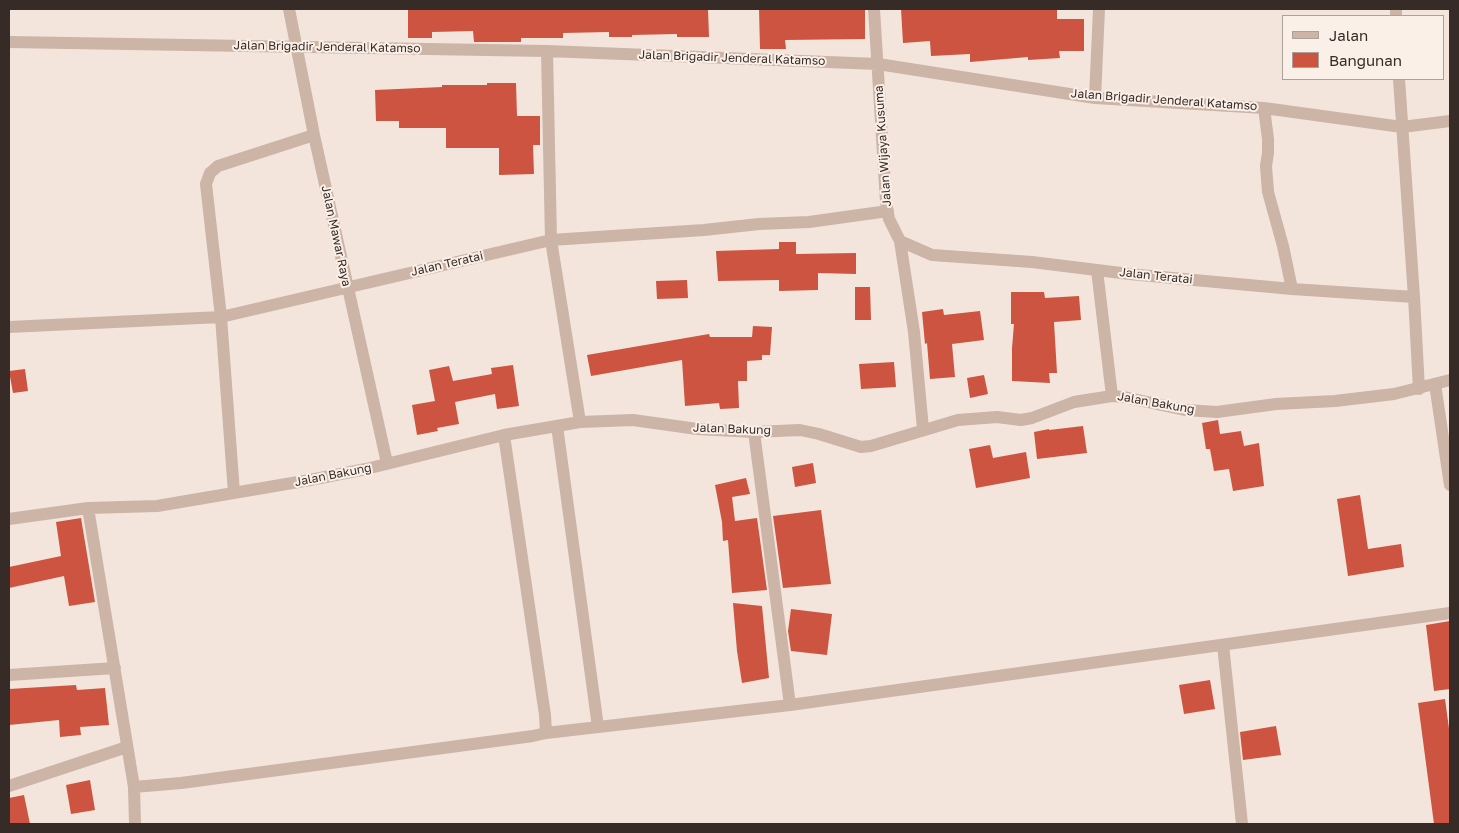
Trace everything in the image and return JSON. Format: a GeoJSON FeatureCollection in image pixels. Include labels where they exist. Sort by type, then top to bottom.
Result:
{"type":"FeatureCollection","features":[{"type":"Feature","properties":{"kind":"street","name":"Jalan Mawar Raya"},"geometry":{"type":"LineString","coordinates":[[289,9],[347,288],[387,463]]}},
{"type":"Feature","properties":{"kind":"street","name":"Jalan Wijaya Kusuma"},"geometry":{"type":"LineString","coordinates":[[874,9],[888,212],[889,219],[900,241],[914,332],[923,429]]}},
{"type":"Feature","properties":{"kind":"street"},"geometry":{"type":"LineString","coordinates":[[1094,98],[1099,9]]}},
{"type":"Feature","properties":{"kind":"street","name":"Jalan Brigadir Jenderal Katamso"},"geometry":{"type":"LineString","coordinates":[[9,42],[548,51],[878,64],[1094,98],[1264,108],[1402,127],[1450,121]]}},
{"type":"Feature","properties":{"kind":"street"},"geometry":{"type":"LineString","coordinates":[[548,51],[552,240],[580,422]]}},
{"type":"Feature","properties":{"kind":"street"},"geometry":{"type":"LineString","coordinates":[[1399,80],[1419,389]]}},
{"type":"Feature","properties":{"kind":"street"},"geometry":{"type":"LineString","coordinates":[[1264,108],[1268,139],[1266,166],[1268,192],[1283,246],[1292,289]]}},
{"type":"Feature","properties":{"kind":"street"},"geometry":{"type":"LineString","coordinates":[[234,492],[221,317],[206,184],[210,173],[218,166],[314,135]]}},
{"type":"Feature","properties":{"kind":"street","name":"Jalan Teratai"},"geometry":{"type":"LineString","coordinates":[[9,327],[221,317],[552,240],[809,222],[888,212]]}},
{"type":"Feature","properties":{"kind":"street","name":"Jalan Teratai"},"geometry":{"type":"LineString","coordinates":[[900,241],[932,255],[977,260],[1032,262],[1292,289],[1414,297]]}},
{"type":"Feature","properties":{"kind":"street"},"geometry":{"type":"LineString","coordinates":[[1097,270],[1112,396]]}},
{"type":"Feature","properties":{"kind":"street","name":"Jalan Bakung"},"geometry":{"type":"LineString","coordinates":[[9,519],[88,508],[158,506],[310,480],[504,435],[580,422],[633,420],[697,429],[754,432],[800,430],[820,434],[861,447],[871,446],[958,420],[997,417],[1021,420],[1074,402],[1112,396],[1185,410],[1216,412],[1276,404],[1335,401],[1386,395],[1419,389],[1450,380]]}},
{"type":"Feature","properties":{"kind":"street"},"geometry":{"type":"LineString","coordinates":[[1436,384],[1450,485]]}},
{"type":"Feature","properties":{"kind":"street"},"geometry":{"type":"LineString","coordinates":[[557,426],[598,727]]}},
{"type":"Feature","properties":{"kind":"street"},"geometry":{"type":"LineString","coordinates":[[754,432],[790,705]]}},
{"type":"Feature","properties":{"kind":"street"},"geometry":{"type":"LineString","coordinates":[[504,435],[546,733]]}},
{"type":"Feature","properties":{"kind":"street"},"geometry":{"type":"LineString","coordinates":[[88,508],[134,787],[135,824]]}},
{"type":"Feature","properties":{"kind":"street"},"geometry":{"type":"LineString","coordinates":[[134,787],[200,780],[546,733],[790,705],[1450,613]]}},
{"type":"Feature","properties":{"kind":"street"},"geometry":{"type":"LineString","coordinates":[[1223,645],[1242,824]]}},
{"type":"Feature","properties":{"kind":"street"},"geometry":{"type":"LineString","coordinates":[[9,675],[115,668]]}},
{"type":"Feature","properties":{"kind":"street"},"geometry":{"type":"LineString","coordinates":[[9,786],[127,747]]}},
{"type":"Feature","properties":{"kind":"building"},"geometry":{"type":"Polygon","coordinates":[[[408,9],[708,9],[709,37],[677,37],[677,34],[609,37],[609,32],[563,33],[563,38],[521,38],[521,42],[474,42],[473,31],[432,32],[432,38],[408,38],[408,9]]]}},
{"type":"Feature","properties":{"kind":"building"},"geometry":{"type":"Polygon","coordinates":[[[759,9],[865,9],[865,39],[785,40],[786,49],[760,49],[759,9]]]}},
{"type":"Feature","properties":{"kind":"building"},"geometry":{"type":"Polygon","coordinates":[[[901,9],[1057,9],[1057,19],[1084,19],[1084,51],[1059,51],[1060,58],[1028,60],[1028,57],[970,62],[970,54],[931,56],[930,41],[903,43],[901,9]]]}},
{"type":"Feature","properties":{"kind":"building"},"geometry":{"type":"Polygon","coordinates":[[[487,83],[516,83],[517,116],[540,116],[540,145],[533,145],[534,174],[499,175],[499,148],[446,148],[446,128],[399,128],[399,121],[376,121],[375,90],[442,87],[442,85],[487,85],[487,83]]]}},
{"type":"Feature","properties":{"kind":"building"},"geometry":{"type":"Polygon","coordinates":[[[779,242],[796,242],[796,254],[856,253],[856,274],[818,273],[818,290],[779,291],[779,280],[718,281],[716,251],[779,249],[779,242]]]}},
{"type":"Feature","properties":{"kind":"building"},"geometry":{"type":"Polygon","coordinates":[[[687,280],[688,298],[657,299],[656,281],[687,280]]]}},
{"type":"Feature","properties":{"kind":"building"},"geometry":{"type":"Polygon","coordinates":[[[855,287],[870,287],[871,320],[855,320],[855,287]]]}},
{"type":"Feature","properties":{"kind":"building"},"geometry":{"type":"Polygon","coordinates":[[[1011,292],[1044,292],[1045,298],[1079,296],[1081,320],[1054,322],[1057,373],[1049,373],[1050,383],[1012,381],[1014,324],[1011,324],[1011,292]]]}},
{"type":"Feature","properties":{"kind":"building"},"geometry":{"type":"Polygon","coordinates":[[[943,309],[944,315],[980,311],[984,340],[952,344],[955,377],[930,379],[922,312],[943,309]]]}},
{"type":"Feature","properties":{"kind":"building"},"geometry":{"type":"Polygon","coordinates":[[[753,326],[772,327],[770,355],[762,355],[762,360],[747,361],[747,381],[738,381],[739,408],[720,409],[719,403],[685,406],[682,360],[591,376],[587,355],[709,334],[710,337],[752,337],[753,326]]]}},
{"type":"Feature","properties":{"kind":"building"},"geometry":{"type":"Polygon","coordinates":[[[894,362],[896,387],[861,389],[859,364],[894,362]]]}},
{"type":"Feature","properties":{"kind":"building"},"geometry":{"type":"Polygon","coordinates":[[[513,365],[519,406],[497,409],[495,394],[455,402],[459,424],[437,428],[438,431],[417,435],[412,405],[435,401],[429,370],[449,366],[453,381],[492,374],[491,368],[513,365]]]}},
{"type":"Feature","properties":{"kind":"building"},"geometry":{"type":"Polygon","coordinates":[[[25,369],[28,391],[13,393],[9,371],[25,369]]]}},
{"type":"Feature","properties":{"kind":"building"},"geometry":{"type":"Polygon","coordinates":[[[984,375],[988,394],[970,398],[967,378],[984,375]]]}},
{"type":"Feature","properties":{"kind":"building"},"geometry":{"type":"Polygon","coordinates":[[[1218,420],[1220,434],[1241,431],[1244,446],[1259,443],[1264,486],[1233,491],[1229,469],[1214,471],[1210,449],[1206,449],[1202,423],[1218,420]]]}},
{"type":"Feature","properties":{"kind":"building"},"geometry":{"type":"Polygon","coordinates":[[[1083,426],[1087,453],[1037,459],[1034,432],[1083,426]]]}},
{"type":"Feature","properties":{"kind":"building"},"geometry":{"type":"Polygon","coordinates":[[[990,445],[993,458],[1026,452],[1030,478],[976,488],[969,449],[990,445]]]}},
{"type":"Feature","properties":{"kind":"building"},"geometry":{"type":"Polygon","coordinates":[[[813,463],[816,483],[795,487],[792,467],[813,463]]]}},
{"type":"Feature","properties":{"kind":"building"},"geometry":{"type":"Polygon","coordinates":[[[746,478],[750,494],[732,497],[735,521],[757,518],[767,590],[732,593],[728,540],[723,541],[722,522],[715,485],[746,478]]]}},
{"type":"Feature","properties":{"kind":"building"},"geometry":{"type":"Polygon","coordinates":[[[1360,495],[1368,549],[1401,544],[1404,567],[1348,576],[1337,499],[1360,495]]]}},
{"type":"Feature","properties":{"kind":"building"},"geometry":{"type":"Polygon","coordinates":[[[821,510],[831,584],[783,588],[773,516],[821,510]]]}},
{"type":"Feature","properties":{"kind":"building"},"geometry":{"type":"Polygon","coordinates":[[[81,518],[95,602],[69,606],[64,576],[9,588],[9,567],[61,556],[56,522],[81,518]]]}},
{"type":"Feature","properties":{"kind":"building"},"geometry":{"type":"Polygon","coordinates":[[[733,603],[762,606],[769,678],[742,683],[733,603]]]}},
{"type":"Feature","properties":{"kind":"building"},"geometry":{"type":"Polygon","coordinates":[[[791,609],[832,614],[827,655],[791,651],[788,631],[791,609]]]}},
{"type":"Feature","properties":{"kind":"building"},"geometry":{"type":"Polygon","coordinates":[[[1450,621],[1450,689],[1434,691],[1426,625],[1450,621]]]}},
{"type":"Feature","properties":{"kind":"building"},"geometry":{"type":"Polygon","coordinates":[[[1210,680],[1215,709],[1184,714],[1179,685],[1210,680]]]}},
{"type":"Feature","properties":{"kind":"building"},"geometry":{"type":"Polygon","coordinates":[[[76,685],[77,690],[105,688],[109,725],[80,727],[81,735],[60,737],[59,720],[9,725],[9,689],[76,685]]]}},
{"type":"Feature","properties":{"kind":"building"},"geometry":{"type":"Polygon","coordinates":[[[1445,699],[1450,736],[1450,824],[1434,824],[1418,703],[1445,699]]]}},
{"type":"Feature","properties":{"kind":"building"},"geometry":{"type":"Polygon","coordinates":[[[1276,726],[1281,755],[1243,760],[1240,732],[1276,726]]]}},
{"type":"Feature","properties":{"kind":"building"},"geometry":{"type":"Polygon","coordinates":[[[90,780],[95,810],[71,814],[66,785],[90,780]]]}},
{"type":"Feature","properties":{"kind":"building"},"geometry":{"type":"Polygon","coordinates":[[[24,795],[30,824],[9,824],[9,798],[24,795]]]}}]}
